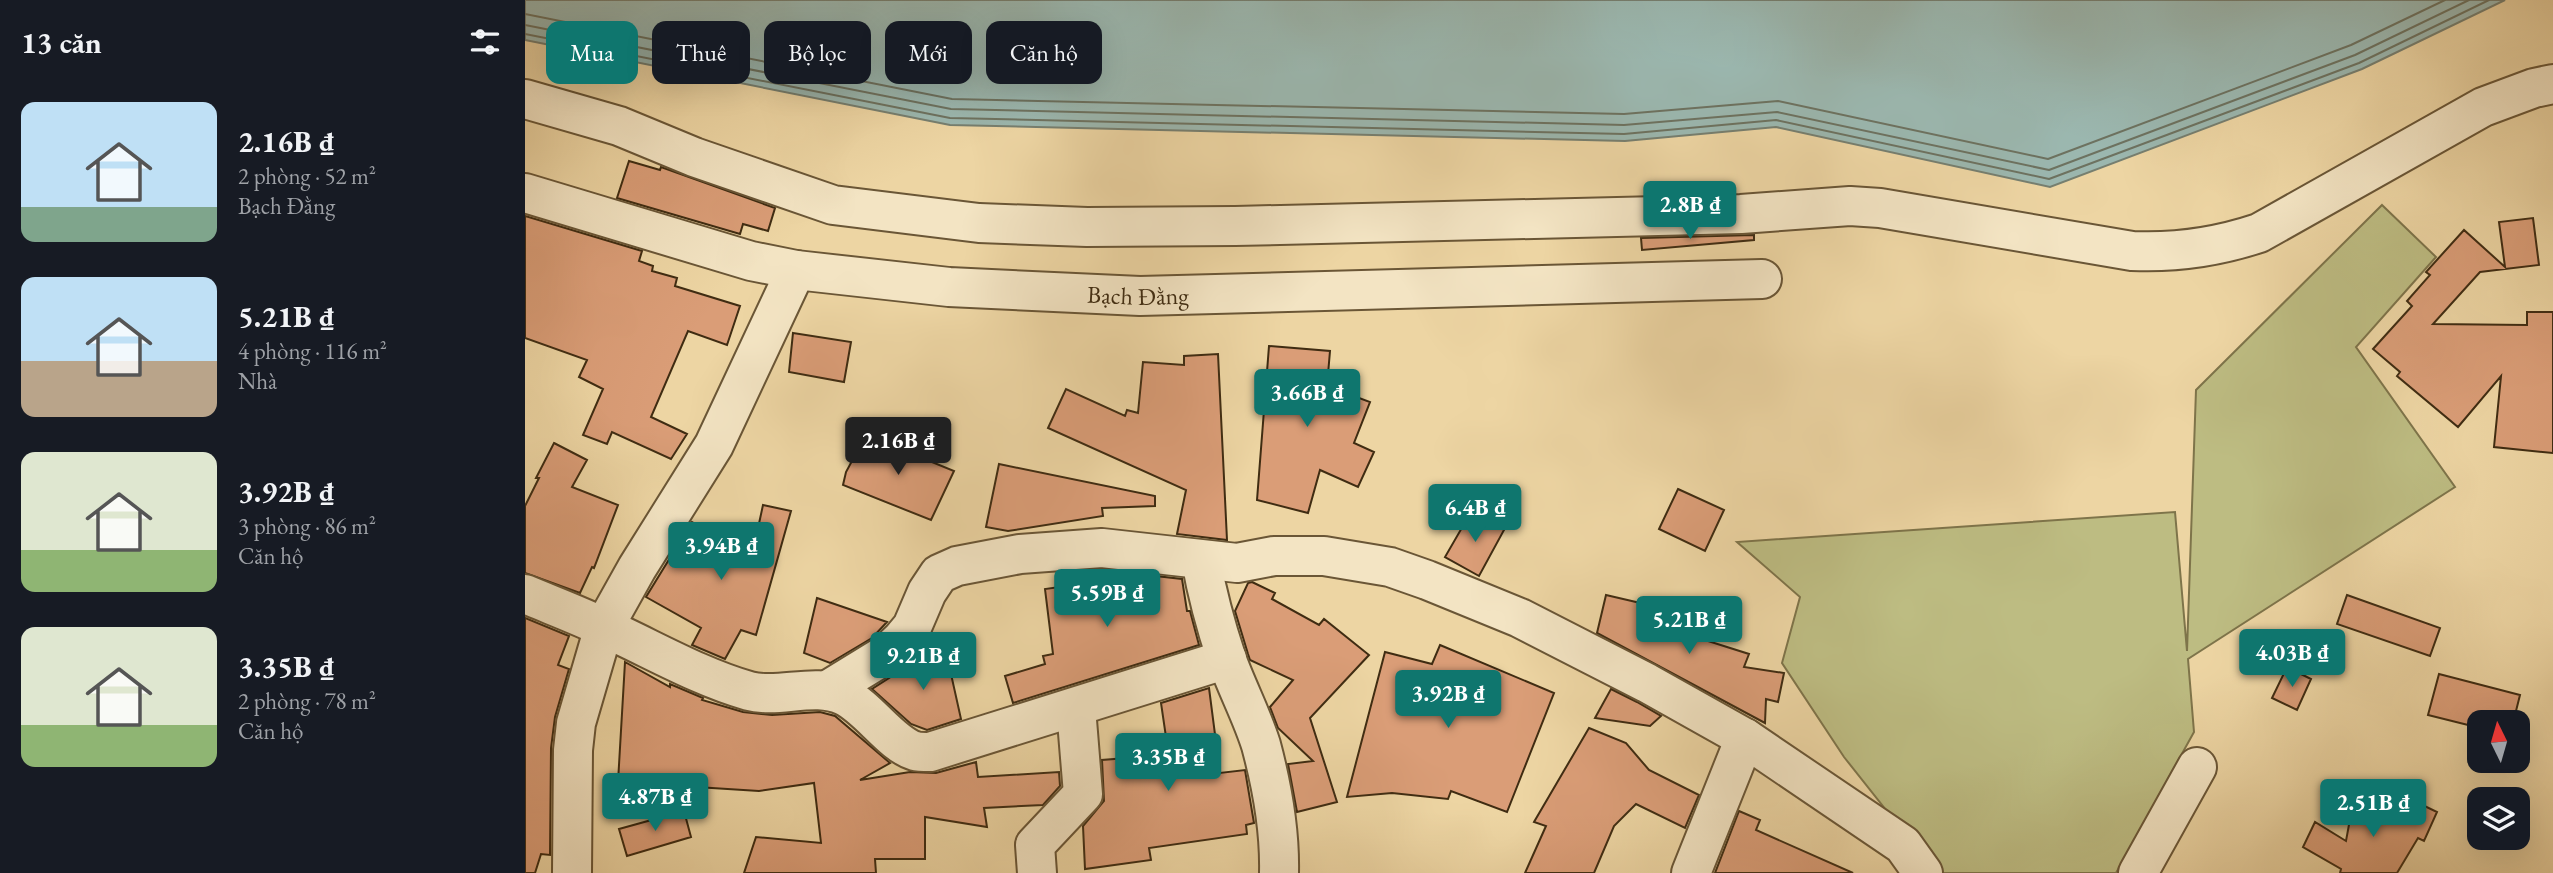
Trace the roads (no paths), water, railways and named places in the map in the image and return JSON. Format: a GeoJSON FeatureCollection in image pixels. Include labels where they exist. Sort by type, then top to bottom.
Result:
{"type":"FeatureCollection","features":[{"type":"Feature","properties":{"kind":"street"},"geometry":{"type":"LineString","coordinates":[[525,99],[619,126],[694,156],[833,205],[979,223],[1087,227],[1249,226],[1741,214],[1850,206],[1879,208],[2131,251],[2164,253],[2229,243],[2259,233],[2483,107],[2534,88],[2553,84]]}},
{"type":"Feature","properties":{"kind":"street","name":"Bạch Đằng"},"geometry":{"type":"LineString","coordinates":[[525,193],[751,261],[796,270],[949,287],[1140,296],[1762,279]]}},
{"type":"Feature","properties":{"kind":"street"},"geometry":{"type":"LineString","coordinates":[[572,873],[576,723],[604,627],[637,568],[714,445],[796,270]]}},
{"type":"Feature","properties":{"kind":"street"},"geometry":{"type":"LineString","coordinates":[[828,690],[885,655],[902,639],[912,628],[927,592],[939,574],[957,566],[1020,554],[1102,548],[1237,564],[1274,556],[1324,556],[1390,567],[1520,618],[1647,683],[1745,738],[1903,845],[1923,873]]}},
{"type":"Feature","properties":{"kind":"street"},"geometry":{"type":"LineString","coordinates":[[1201,560],[1206,592],[1227,659],[1260,743],[1272,794],[1279,873]]}},
{"type":"Feature","properties":{"kind":"street"},"geometry":{"type":"LineString","coordinates":[[525,594],[604,627],[695,671],[753,692],[828,690],[843,696],[861,707],[899,742],[915,751],[930,752],[1227,659]]}},
{"type":"Feature","properties":{"kind":"street"},"geometry":{"type":"LineString","coordinates":[[1037,873],[1035,845],[1083,794],[1076,708]]}},
{"type":"Feature","properties":{"kind":"street"},"geometry":{"type":"LineString","coordinates":[[1691,873],[1745,738]]}},
{"type":"Feature","properties":{"kind":"street"},"geometry":{"type":"LineString","coordinates":[[2139,873],[2197,767]]}},
{"type":"Feature","properties":{"kind":"water"},"geometry":{"type":"Polygon","coordinates":[[[525,0],[2505,0],[2362,69],[2050,187],[1776,127],[1625,141],[950,125],[745,84],[750,84],[750,21],[652,21],[652,65],[638,63],[638,21],[546,21],[546,44],[525,40],[525,0]]]}}]}
